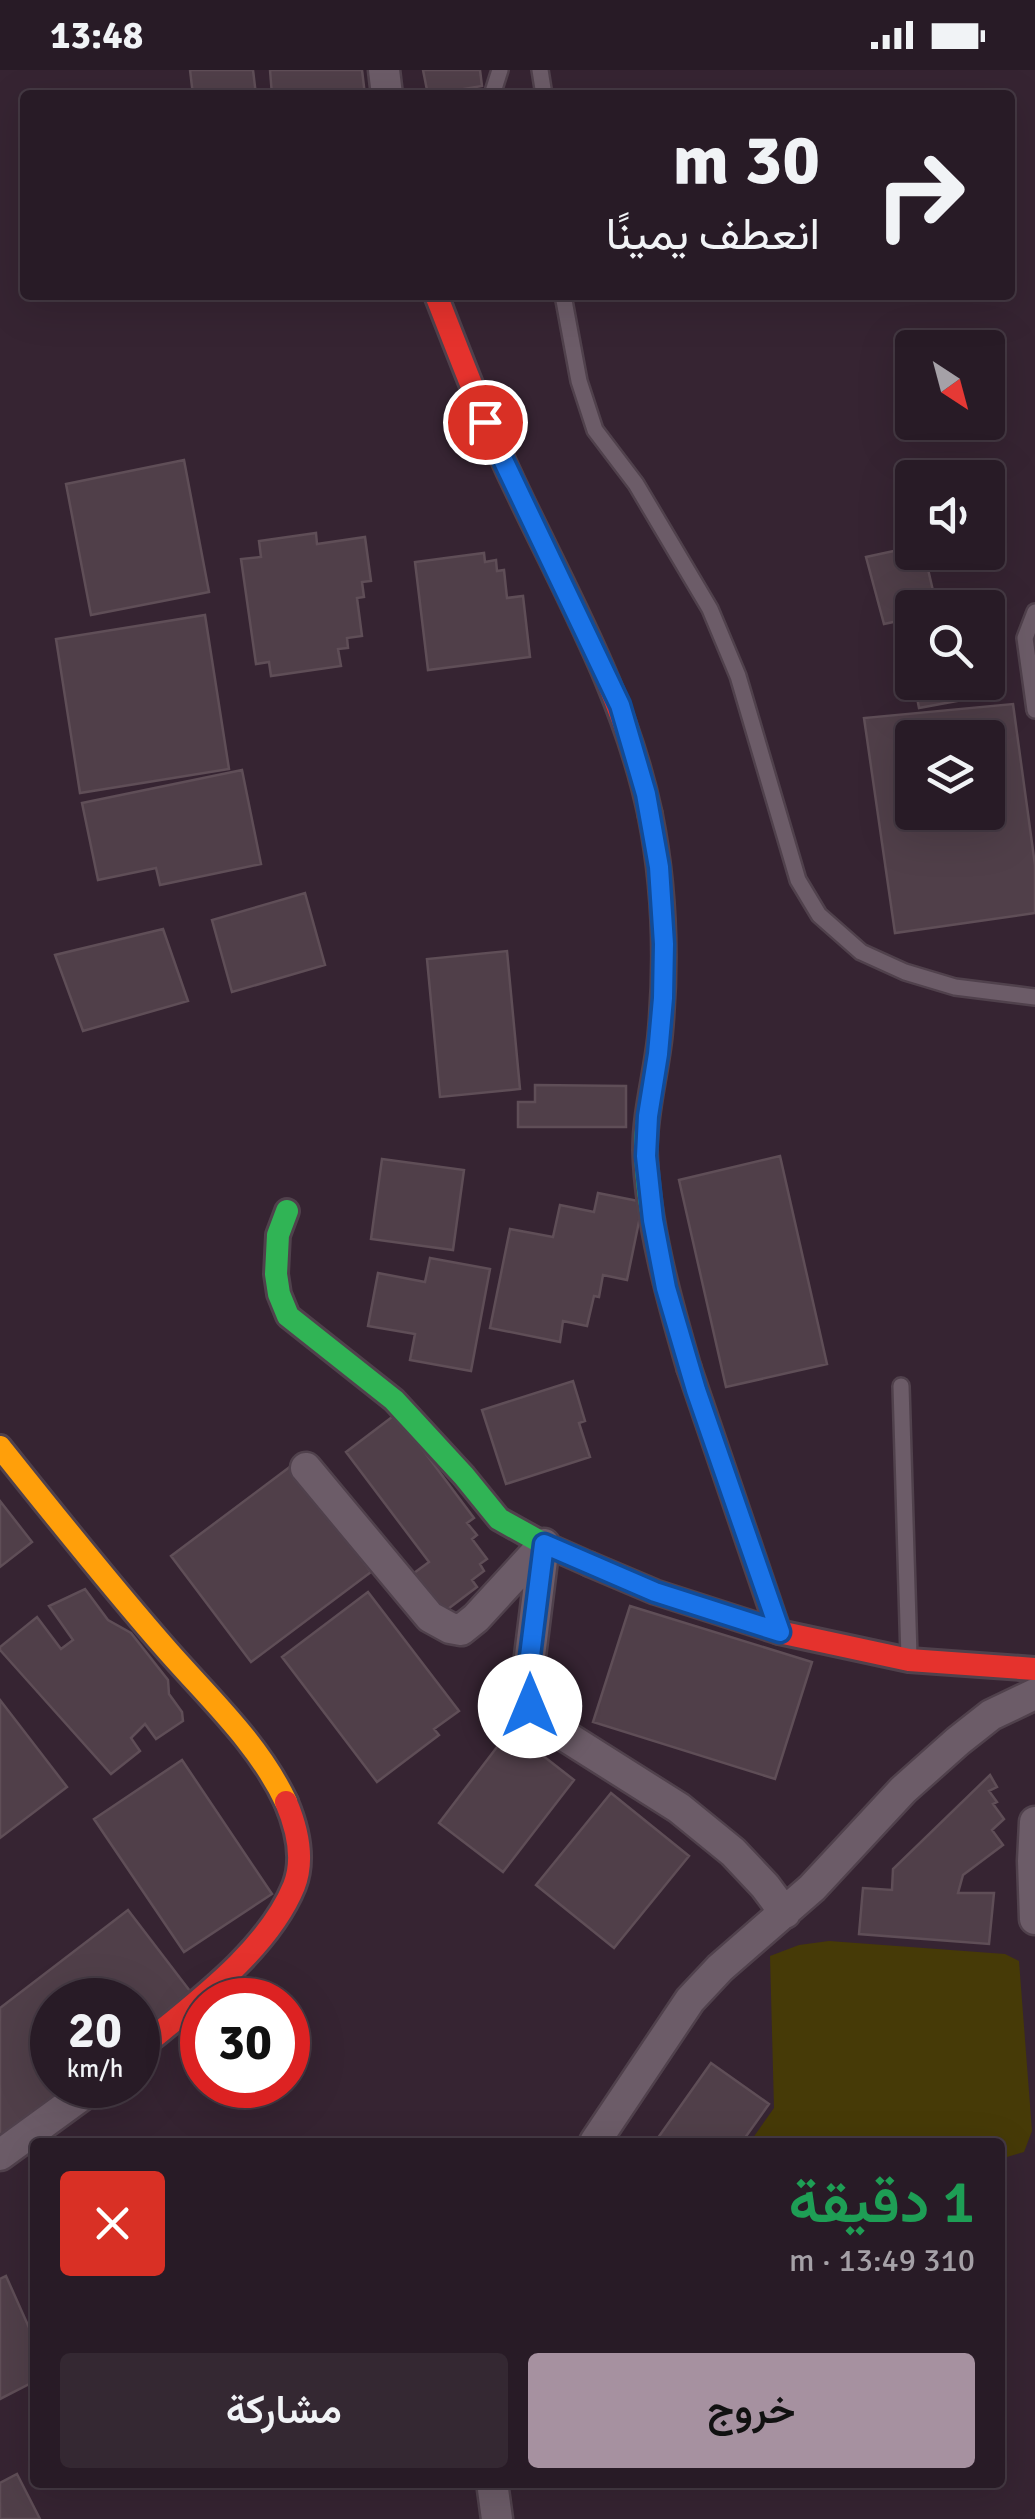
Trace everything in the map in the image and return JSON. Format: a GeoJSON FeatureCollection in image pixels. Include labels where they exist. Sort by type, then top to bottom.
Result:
{"type":"FeatureCollection","features":[{"type":"Feature","properties":{"kind":"street"},"geometry":{"type":"LineString","coordinates":[[438,300],[485,422],[620,705],[646,794],[659,867],[664,944],[663,998],[646,1156],[653,1220],[666,1288],[696,1390],[780,1632]]}},
{"type":"Feature","properties":{"kind":"street"},"geometry":{"type":"LineString","coordinates":[[287,1211],[278,1235],[276,1274],[288,1316],[394,1400],[500,1519],[544,1544],[655,1592],[780,1632],[909,1660],[1035,1669]]}},
{"type":"Feature","properties":{"kind":"street"},"geometry":{"type":"LineString","coordinates":[[0,1448],[89,1560],[234,1726],[273,1778],[293,1819],[298,1838],[294,1886],[276,1917],[248,1955],[160,2031]]}},
{"type":"Feature","properties":{"kind":"street"},"geometry":{"type":"LineString","coordinates":[[306,1468],[430,1617],[450,1628],[461,1630],[476,1618],[544,1544]]}},
{"type":"Feature","properties":{"kind":"street"},"geometry":{"type":"LineString","coordinates":[[544,1544],[526,1688],[530,1706],[562,1734],[680,1808],[733,1852],[785,1912]]}},
{"type":"Feature","properties":{"kind":"street"},"geometry":{"type":"LineString","coordinates":[[598,2138],[690,2000],[720,1968],[812,1888],[903,1790],[991,1715],[1035,1694]]}},
{"type":"Feature","properties":{"kind":"street"},"geometry":{"type":"LineString","coordinates":[[1035,1822],[1035,1919]]}},
{"type":"Feature","properties":{"kind":"street"},"geometry":{"type":"LineString","coordinates":[[0,2155],[64,2108]]}},
{"type":"Feature","properties":{"kind":"street"},"geometry":{"type":"LineString","coordinates":[[493,2488],[497,2519]]}},
{"type":"Feature","properties":{"kind":"lane"},"geometry":{"type":"LineString","coordinates":[[565,300],[580,382],[595,430],[636,484],[710,609],[738,676],[798,880],[819,915],[862,952],[904,972],[955,987],[1035,997]]}},
{"type":"Feature","properties":{"kind":"lane"},"geometry":{"type":"LineString","coordinates":[[1035,612],[1024,638],[1035,710]]}},
{"type":"Feature","properties":{"kind":"lane"},"geometry":{"type":"LineString","coordinates":[[901,1386],[909,1660]]}},
{"type":"Feature","properties":{"kind":"shaded area"},"geometry":{"type":"Polygon","coordinates":[[[829,1941],[1005,1954],[1019,1961],[1032,2131],[1024,2152],[1005,2158],[1005,2138],[753,2138],[774,2108],[770,1956],[799,1945],[829,1941]]]}},
{"type":"Feature","properties":{"kind":"building"},"geometry":{"type":"Polygon","coordinates":[[[190,70],[253,70],[255,90],[192,90],[190,70]]]}},
{"type":"Feature","properties":{"kind":"building"},"geometry":{"type":"Polygon","coordinates":[[[270,70],[362,70],[364,90],[272,90],[270,70]]]}},
{"type":"Feature","properties":{"kind":"building"},"geometry":{"type":"Polygon","coordinates":[[[423,70],[480,70],[482,86],[427,90],[423,70]]]}},
{"type":"Feature","properties":{"kind":"building"},"geometry":{"type":"Polygon","coordinates":[[[184,460],[209,592],[91,615],[66,484],[184,460]]]}},
{"type":"Feature","properties":{"kind":"building"},"geometry":{"type":"Polygon","coordinates":[[[316,533],[317,544],[365,537],[371,581],[362,582],[364,597],[357,598],[362,636],[347,638],[348,648],[338,649],[341,666],[271,676],[269,662],[256,664],[241,559],[261,557],[259,541],[316,533]]]}},
{"type":"Feature","properties":{"kind":"building"},"geometry":{"type":"Polygon","coordinates":[[[895,551],[895,570],[928,570],[933,590],[895,590],[895,622],[884,624],[866,557],[895,551]]]}},
{"type":"Feature","properties":{"kind":"building"},"geometry":{"type":"Polygon","coordinates":[[[484,553],[485,562],[496,560],[497,571],[504,570],[507,598],[523,596],[530,657],[428,670],[415,562],[484,553]]]}},
{"type":"Feature","properties":{"kind":"building"},"geometry":{"type":"Polygon","coordinates":[[[205,615],[229,769],[80,793],[56,639],[205,615]]]}},
{"type":"Feature","properties":{"kind":"building"},"geometry":{"type":"Polygon","coordinates":[[[917,700],[957,700],[957,701],[919,708],[917,700]]]}},
{"type":"Feature","properties":{"kind":"building"},"geometry":{"type":"Polygon","coordinates":[[[1013,704],[1035,865],[1035,913],[895,933],[864,718],[1013,704]]]}},
{"type":"Feature","properties":{"kind":"building"},"geometry":{"type":"Polygon","coordinates":[[[242,770],[261,864],[160,885],[156,868],[98,880],[82,803],[242,770]]]}},
{"type":"Feature","properties":{"kind":"building"},"geometry":{"type":"Polygon","coordinates":[[[305,893],[325,965],[232,992],[212,920],[305,893]]]}},
{"type":"Feature","properties":{"kind":"building"},"geometry":{"type":"Polygon","coordinates":[[[163,929],[188,1001],[83,1031],[55,955],[163,929]]]}},
{"type":"Feature","properties":{"kind":"building"},"geometry":{"type":"Polygon","coordinates":[[[507,951],[520,1089],[440,1097],[427,959],[507,951]]]}},
{"type":"Feature","properties":{"kind":"building"},"geometry":{"type":"Polygon","coordinates":[[[535,1085],[626,1086],[626,1127],[518,1127],[518,1102],[535,1102],[535,1085]]]}},
{"type":"Feature","properties":{"kind":"building"},"geometry":{"type":"Polygon","coordinates":[[[780,1156],[827,1364],[726,1387],[679,1180],[780,1156]]]}},
{"type":"Feature","properties":{"kind":"building"},"geometry":{"type":"Polygon","coordinates":[[[382,1159],[464,1170],[453,1250],[371,1239],[382,1159]]]}},
{"type":"Feature","properties":{"kind":"building"},"geometry":{"type":"Polygon","coordinates":[[[598,1193],[643,1202],[627,1280],[603,1275],[587,1326],[563,1321],[560,1342],[490,1328],[510,1229],[553,1237],[560,1205],[594,1212],[598,1193]]]}},
{"type":"Feature","properties":{"kind":"building"},"geometry":{"type":"Polygon","coordinates":[[[430,1258],[490,1269],[471,1371],[410,1360],[415,1334],[368,1326],[378,1273],[425,1282],[430,1258]]]}},
{"type":"Feature","properties":{"kind":"building"},"geometry":{"type":"Polygon","coordinates":[[[573,1381],[585,1421],[579,1423],[590,1457],[506,1484],[482,1410],[573,1381]]]}},
{"type":"Feature","properties":{"kind":"building"},"geometry":{"type":"Polygon","coordinates":[[[396,1414],[474,1518],[467,1523],[477,1535],[472,1539],[487,1559],[480,1564],[484,1571],[472,1580],[477,1587],[444,1612],[414,1573],[429,1562],[346,1452],[396,1414]]]}},
{"type":"Feature","properties":{"kind":"building"},"geometry":{"type":"Polygon","coordinates":[[[291,1466],[371,1572],[251,1662],[171,1556],[291,1466]]]}},
{"type":"Feature","properties":{"kind":"building"},"geometry":{"type":"Polygon","coordinates":[[[0,1501],[32,1542],[0,1567],[0,1501]]]}},
{"type":"Feature","properties":{"kind":"building"},"geometry":{"type":"Polygon","coordinates":[[[85,1589],[108,1620],[131,1633],[168,1680],[169,1694],[182,1712],[183,1721],[156,1739],[145,1724],[131,1738],[140,1751],[111,1774],[0,1650],[37,1617],[61,1649],[73,1640],[49,1606],[85,1589]]]}},
{"type":"Feature","properties":{"kind":"building"},"geometry":{"type":"Polygon","coordinates":[[[368,1592],[459,1711],[434,1729],[439,1735],[377,1782],[282,1657],[368,1592]]]}},
{"type":"Feature","properties":{"kind":"building"},"geometry":{"type":"Polygon","coordinates":[[[630,1606],[812,1662],[775,1779],[593,1722],[630,1606]]]}},
{"type":"Feature","properties":{"kind":"building"},"geometry":{"type":"Polygon","coordinates":[[[0,1700],[67,1787],[0,1838],[0,1700]]]}},
{"type":"Feature","properties":{"kind":"building"},"geometry":{"type":"Polygon","coordinates":[[[510,1730],[574,1780],[503,1872],[439,1823],[510,1730]]]}},
{"type":"Feature","properties":{"kind":"building"},"geometry":{"type":"Polygon","coordinates":[[[182,1760],[272,1894],[184,1952],[94,1819],[182,1760]]]}},
{"type":"Feature","properties":{"kind":"building"},"geometry":{"type":"Polygon","coordinates":[[[990,1775],[997,1787],[989,1791],[997,1802],[993,1804],[1004,1819],[992,1830],[1003,1845],[963,1875],[958,1893],[994,1893],[989,1944],[859,1934],[863,1888],[892,1890],[893,1869],[990,1775]]]}},
{"type":"Feature","properties":{"kind":"building"},"geometry":{"type":"Polygon","coordinates":[[[611,1793],[689,1856],[614,1948],[536,1885],[611,1793]]]}},
{"type":"Feature","properties":{"kind":"building"},"geometry":{"type":"Polygon","coordinates":[[[128,1910],[180,1978],[180,2005],[160,2021],[160,1978],[39,1978],[128,1910]]]}},
{"type":"Feature","properties":{"kind":"building"},"geometry":{"type":"Polygon","coordinates":[[[30,1985],[30,2108],[46,2108],[0,2143],[0,2008],[30,1985]]]}},
{"type":"Feature","properties":{"kind":"building"},"geometry":{"type":"Polygon","coordinates":[[[711,2063],[769,2104],[745,2138],[658,2138],[711,2063]]]}},
{"type":"Feature","properties":{"kind":"building"},"geometry":{"type":"Polygon","coordinates":[[[6,2276],[30,2330],[30,2384],[0,2399],[0,2279],[6,2276]]]}},
{"type":"Feature","properties":{"kind":"building"},"geometry":{"type":"Polygon","coordinates":[[[17,2474],[40,2519],[0,2519],[0,2483],[17,2474]]]}},
{"type":"Feature","properties":{"kind":"traffic: fast"},"geometry":{"type":"LineString","coordinates":[[650,814],[662,897],[664,980],[645,1150],[660,1260],[689,1368]]}},
{"type":"Feature","properties":{"kind":"traffic: fast"},"geometry":{"type":"LineString","coordinates":[[287,1211],[278,1235],[276,1274],[288,1316],[394,1400],[499,1519],[589,1564]]}},
{"type":"Feature","properties":{"kind":"traffic: slow"},"geometry":{"type":"LineString","coordinates":[[0,1447],[124,1600],[248,1741],[286,1802]]}},
{"type":"Feature","properties":{"kind":"traffic: slow"},"geometry":{"type":"LineString","coordinates":[[589,1564],[655,1592],[779,1632]]}},
{"type":"Feature","properties":{"kind":"traffic: jam"},"geometry":{"type":"LineString","coordinates":[[438,300],[496,444],[611,689],[650,814]]}},
{"type":"Feature","properties":{"kind":"traffic: jam"},"geometry":{"type":"LineString","coordinates":[[689,1368],[779,1632],[909,1660],[1035,1669]]}},
{"type":"Feature","properties":{"kind":"traffic: jam"},"geometry":{"type":"LineString","coordinates":[[160,2032],[226,1976],[282,1910],[299,1865],[296,1833],[286,1802]]}},
{"type":"Feature","properties":{"kind":"route"},"geometry":{"type":"LineString","coordinates":[[485,422],[620,705],[646,794],[659,867],[664,944],[663,998],[646,1156],[653,1220],[666,1288],[696,1390],[780,1632],[655,1592],[544,1544],[526,1688],[530,1706]]}}]}
